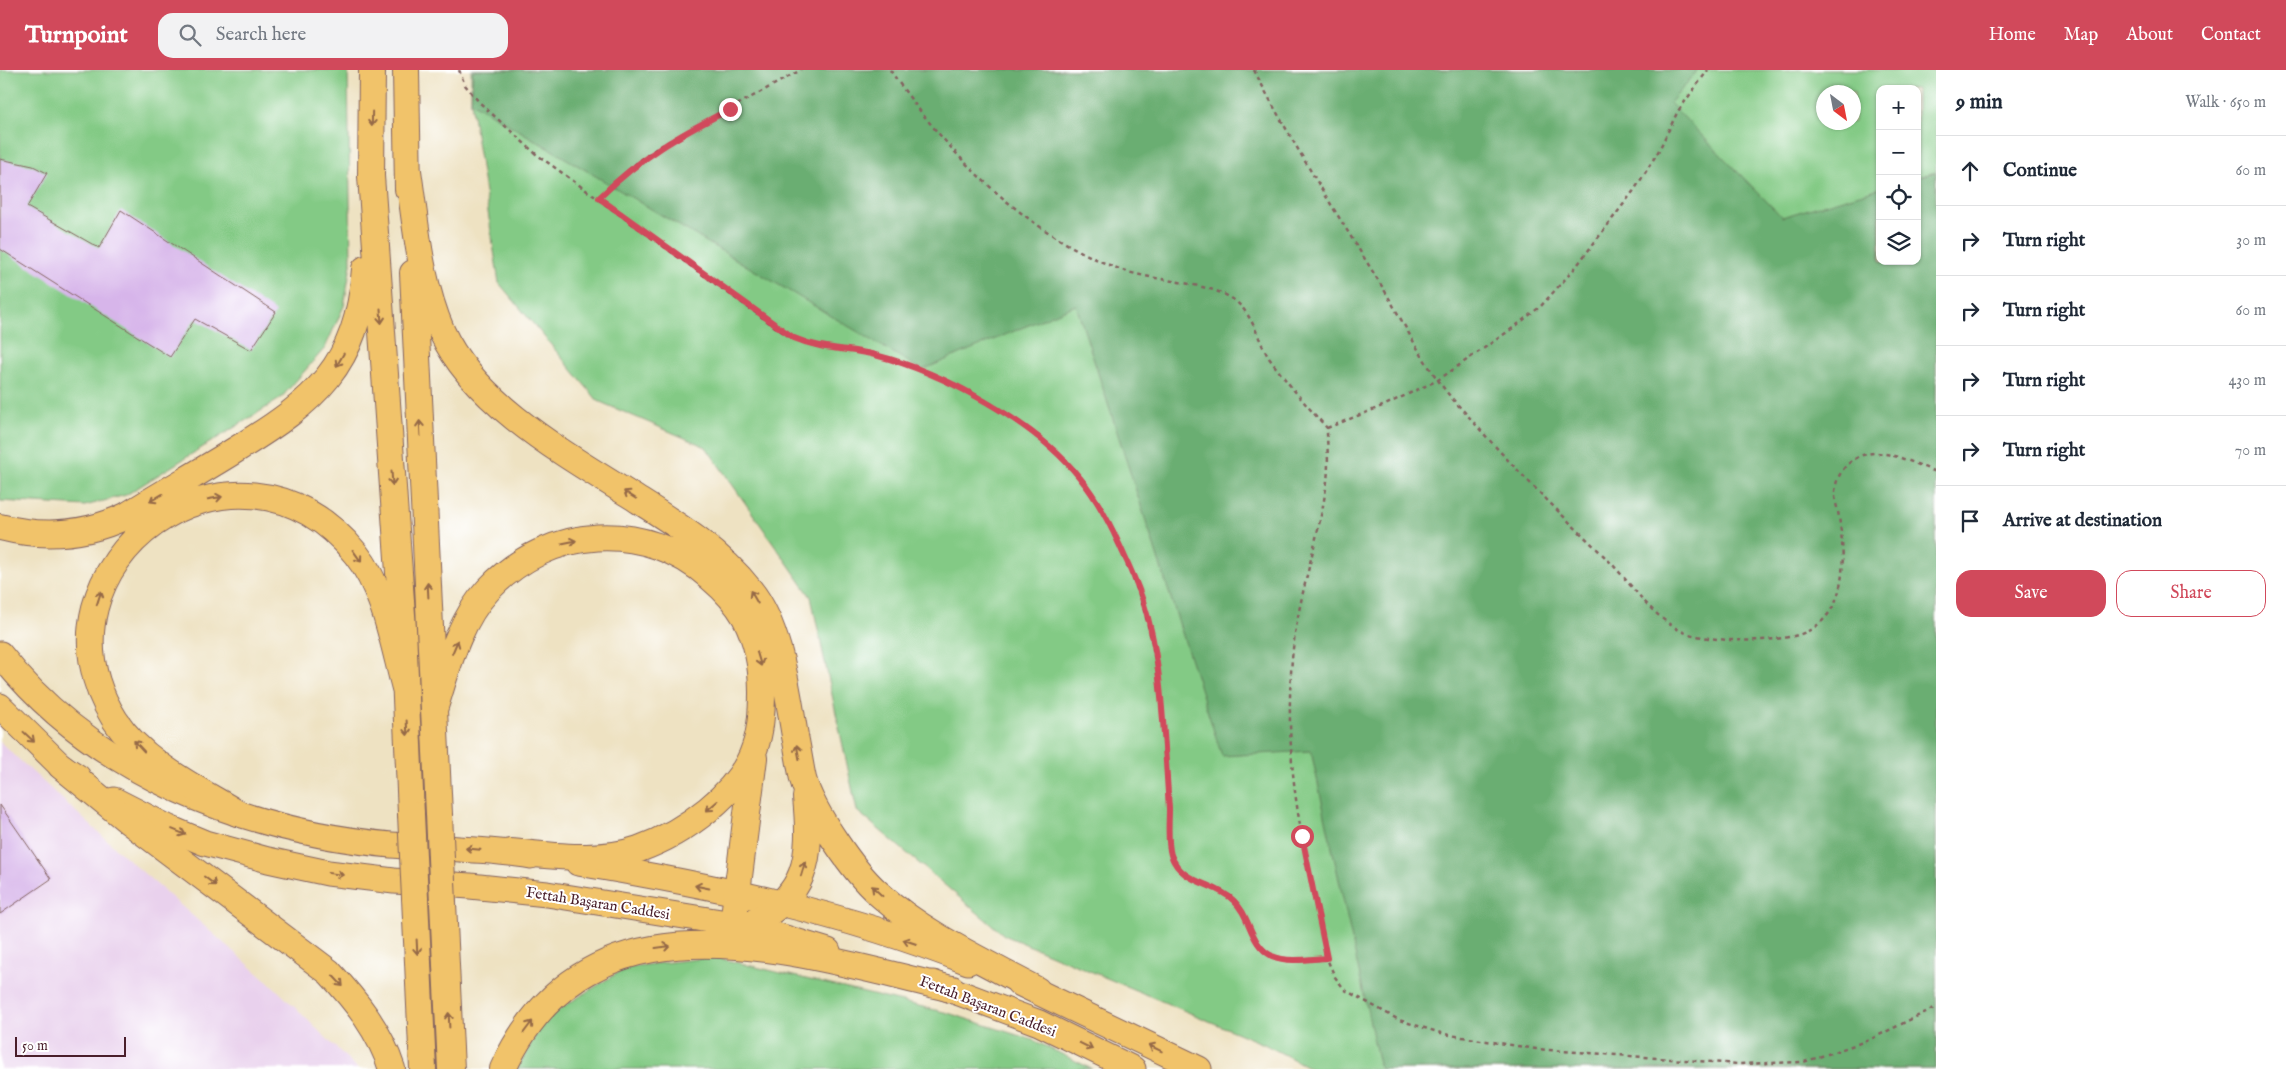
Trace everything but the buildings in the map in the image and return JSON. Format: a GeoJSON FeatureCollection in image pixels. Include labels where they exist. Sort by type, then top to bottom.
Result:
{"type":"FeatureCollection","features":[{"type":"Feature","properties":{"kind":"highway"},"geometry":{"type":"LineString","coordinates":[[0,527],[16,531],[57,533],[84,531],[109,524],[126,516],[272,427],[312,397],[330,377],[342,358],[358,319],[363,296],[371,176],[372,70]]}},
{"type":"Feature","properties":{"kind":"highway"},"geometry":{"type":"LineString","coordinates":[[406,70],[408,171],[452,1069]]}},
{"type":"Feature","properties":{"kind":"highway"},"geometry":{"type":"LineString","coordinates":[[408,171],[427,286],[443,333],[468,374],[504,410],[677,525],[717,554],[736,571],[753,594],[771,629],[780,655],[804,781],[808,824],[808,853],[800,879],[782,904],[768,916],[739,925],[737,894],[755,748],[762,709],[762,669],[744,617],[723,589],[697,565],[671,550],[644,540],[624,537],[595,537],[562,544],[532,555],[511,569],[488,590],[470,614],[453,651],[434,710]]}},
{"type":"Feature","properties":{"kind":"highway"},"geometry":{"type":"LineString","coordinates":[[371,176],[403,629],[423,1069]]}},
{"type":"Feature","properties":{"kind":"highway"},"geometry":{"type":"LineString","coordinates":[[237,813],[172,774],[147,754],[116,721],[100,686],[92,647],[97,604],[106,579],[119,557],[133,539],[152,522],[192,502],[236,494],[262,496],[286,503],[314,515],[336,532],[357,555],[371,578],[389,628],[405,688]]}},
{"type":"Feature","properties":{"kind":"highway"},"geometry":{"type":"LineString","coordinates":[[510,852],[561,856],[598,855],[638,849],[676,830],[712,806],[744,770],[755,748]]}},
{"type":"Feature","properties":{"kind":"highway"},"geometry":{"type":"LineString","coordinates":[[61,766],[127,820],[329,972],[351,996],[371,1024],[392,1069]]}},
{"type":"Feature","properties":{"kind":"highway"},"geometry":{"type":"LineString","coordinates":[[804,781],[814,806],[828,830],[852,866],[876,892],[904,914],[947,941],[1037,990]]}},
{"type":"Feature","properties":{"kind":"highway"},"geometry":{"type":"LineString","coordinates":[[503,1069],[527,1028],[538,1014],[568,986],[601,965],[660,947],[725,944],[762,948],[952,989]]}},
{"type":"Feature","properties":{"kind":"main road"},"geometry":{"type":"LineString","coordinates":[[0,654],[49,706],[94,742],[126,764],[164,785],[237,813],[286,828],[337,837],[392,844],[510,852],[639,873],[815,912],[951,956],[1037,990],[1199,1069]]}},
{"type":"Feature","properties":{"kind":"main road","name":"Fettah Başaran Caddesi"},"geometry":{"type":"LineString","coordinates":[[0,706],[23,731],[61,766],[128,808],[205,843],[268,860],[328,873],[394,881],[547,894],[739,925],[952,989],[1039,1023],[1133,1069]]}},
{"type":"Feature","properties":{"kind":"path"},"geometry":{"type":"LineString","coordinates":[[459,70],[471,94],[514,135],[559,172],[599,198],[794,338],[819,347],[875,355],[947,383],[1015,420],[1033,432],[1066,462],[1093,495],[1113,532],[1135,578],[1151,630],[1160,680],[1169,845],[1173,860],[1194,880],[1224,892],[1232,898],[1244,912],[1253,937],[1265,951],[1286,960],[1327,958]]}},
{"type":"Feature","properties":{"kind":"path"},"geometry":{"type":"LineString","coordinates":[[599,198],[631,168],[656,150],[801,70]]}},
{"type":"Feature","properties":{"kind":"path"},"geometry":{"type":"LineString","coordinates":[[890,70],[926,119],[978,176],[1020,212],[1044,229],[1095,258],[1122,270],[1225,294],[1235,300],[1249,316],[1268,356],[1292,389],[1327,428],[1328,480],[1299,605],[1292,659],[1290,707],[1297,802],[1327,958],[1334,977],[1345,990],[1399,1020],[1444,1034],[1536,1048],[1738,1064],[1804,1062],[1869,1040],[1936,1007]]}},
{"type":"Feature","properties":{"kind":"path"},"geometry":{"type":"LineString","coordinates":[[1254,70],[1300,154],[1438,380],[1509,462],[1569,524],[1609,561],[1651,609],[1678,629],[1692,636],[1764,641],[1790,637],[1816,627],[1830,614],[1840,589],[1842,549],[1835,496],[1837,479],[1846,465],[1860,456],[1876,453],[1892,456],[1936,472]]}},
{"type":"Feature","properties":{"kind":"path"},"geometry":{"type":"LineString","coordinates":[[1327,428],[1385,405],[1438,380],[1513,328],[1559,287],[1634,189],[1658,152],[1678,111],[1708,70]]}},
{"type":"Feature","properties":{"kind":"shaded area"},"geometry":{"type":"Polygon","coordinates":[[[0,742],[122,854],[273,986],[358,1069],[0,1069],[0,742]]]}},
{"type":"Feature","properties":{"kind":"green space"},"geometry":{"type":"Polygon","coordinates":[[[0,70],[348,70],[351,264],[344,306],[325,348],[280,399],[126,495],[85,506],[0,501],[0,70]]]}},
{"type":"Feature","properties":{"kind":"green space"},"geometry":{"type":"Polygon","coordinates":[[[471,70],[1936,70],[1936,1069],[1312,1069],[1264,1044],[1004,935],[857,811],[811,597],[706,447],[598,401],[499,283],[471,102],[471,70]]]}},
{"type":"Feature","properties":{"kind":"green space"},"geometry":{"type":"Polygon","coordinates":[[[473,70],[1698,70],[1670,103],[1782,217],[1876,189],[1876,265],[1921,265],[1921,176],[1936,172],[1936,1069],[1380,1069],[1311,751],[1222,756],[1076,305],[922,370],[471,102],[473,70]]]}},
{"type":"Feature","properties":{"kind":"green space"},"geometry":{"type":"Polygon","coordinates":[[[714,957],[948,1013],[1033,1040],[1092,1069],[517,1069],[545,1018],[627,967],[714,957]]]}},
{"type":"Feature","properties":{"kind":"route"},"geometry":{"type":"LineString","coordinates":[[730,109],[675,138],[638,162],[599,198],[781,331],[807,344],[832,350],[860,352],[891,360],[947,383],[1015,420],[1050,446],[1066,462],[1093,495],[1104,513],[1135,578],[1144,603],[1160,680],[1169,845],[1173,860],[1186,875],[1202,884],[1224,892],[1232,898],[1244,912],[1253,937],[1259,945],[1272,956],[1286,960],[1327,958],[1302,836]]}}]}
